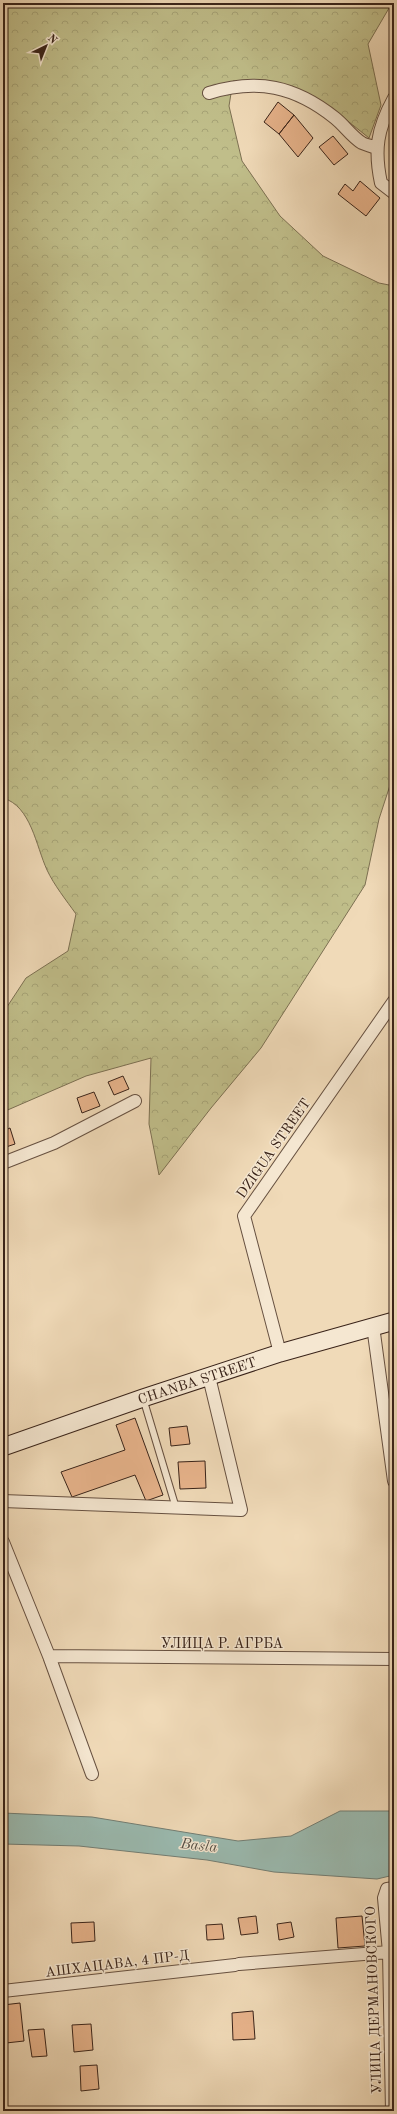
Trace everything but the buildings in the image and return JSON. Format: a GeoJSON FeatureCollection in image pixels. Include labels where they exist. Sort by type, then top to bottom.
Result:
{"type":"FeatureCollection","features":[{"type":"Feature","properties":{"kind":"street"},"geometry":{"type":"LineString","coordinates":[[208,93],[229,86],[259,84],[285,90],[319,105],[362,143],[376,148]]}},
{"type":"Feature","properties":{"kind":"street"},"geometry":{"type":"LineString","coordinates":[[394,98],[381,130],[376,148],[377,165],[381,183],[394,193]]}},
{"type":"Feature","properties":{"kind":"street","name":"DZIGUA STREET"},"geometry":{"type":"LineString","coordinates":[[280,1353],[244,1216],[394,1001]]}},
{"type":"Feature","properties":{"kind":"street"},"geometry":{"type":"LineString","coordinates":[[3,1163],[54,1143],[135,1101]]}},
{"type":"Feature","properties":{"kind":"street","name":"CHANBA STREET"},"geometry":{"type":"LineString","coordinates":[[3,1447],[143,1398],[280,1353],[394,1321]]}},
{"type":"Feature","properties":{"kind":"street"},"geometry":{"type":"LineString","coordinates":[[373,1326],[394,1481]]}},
{"type":"Feature","properties":{"kind":"street"},"geometry":{"type":"LineString","coordinates":[[3,1501],[241,1510],[208,1377]]}},
{"type":"Feature","properties":{"kind":"street"},"geometry":{"type":"LineString","coordinates":[[3,1542],[49,1656],[92,1774]]}},
{"type":"Feature","properties":{"kind":"street","name":"УЛИЦА Р. АГРБА"},"geometry":{"type":"LineString","coordinates":[[49,1656],[394,1659]]}},
{"type":"Feature","properties":{"kind":"street","name":"УЛИЦА ДЕРМАНОВСКОГО"},"geometry":{"type":"LineString","coordinates":[[391,1888],[384,1898],[392,2010],[392,2111]]}},
{"type":"Feature","properties":{"kind":"street","name":"АШХАЦАВА, 4 ПР-Д"},"geometry":{"type":"LineString","coordinates":[[3,1991],[237,1964],[389,1952]]}},
{"type":"Feature","properties":{"kind":"lane"},"geometry":{"type":"LineString","coordinates":[[143,1398],[176,1508]]}},
{"type":"Feature","properties":{"kind":"green space"},"geometry":{"type":"Polygon","coordinates":[[[3,3],[392,3],[368,44],[381,105],[369,138],[323,103],[291,87],[274,83],[233,81],[229,106],[242,161],[280,216],[323,256],[379,283],[394,286],[394,773],[379,819],[365,885],[261,1048],[211,1108],[159,1175],[149,1124],[151,1058],[86,1076],[3,1112],[3,1013],[26,978],[68,951],[76,914],[50,876],[36,839],[26,818],[20,809],[12,802],[3,798],[3,3]]]}},
{"type":"Feature","properties":{"kind":"water","name":"Basla"},"geometry":{"type":"Polygon","coordinates":[[[340,1811],[394,1811],[394,1875],[377,1879],[274,1872],[207,1860],[79,1846],[3,1844],[3,1813],[92,1817],[238,1841],[291,1836],[340,1811]]]}}]}
